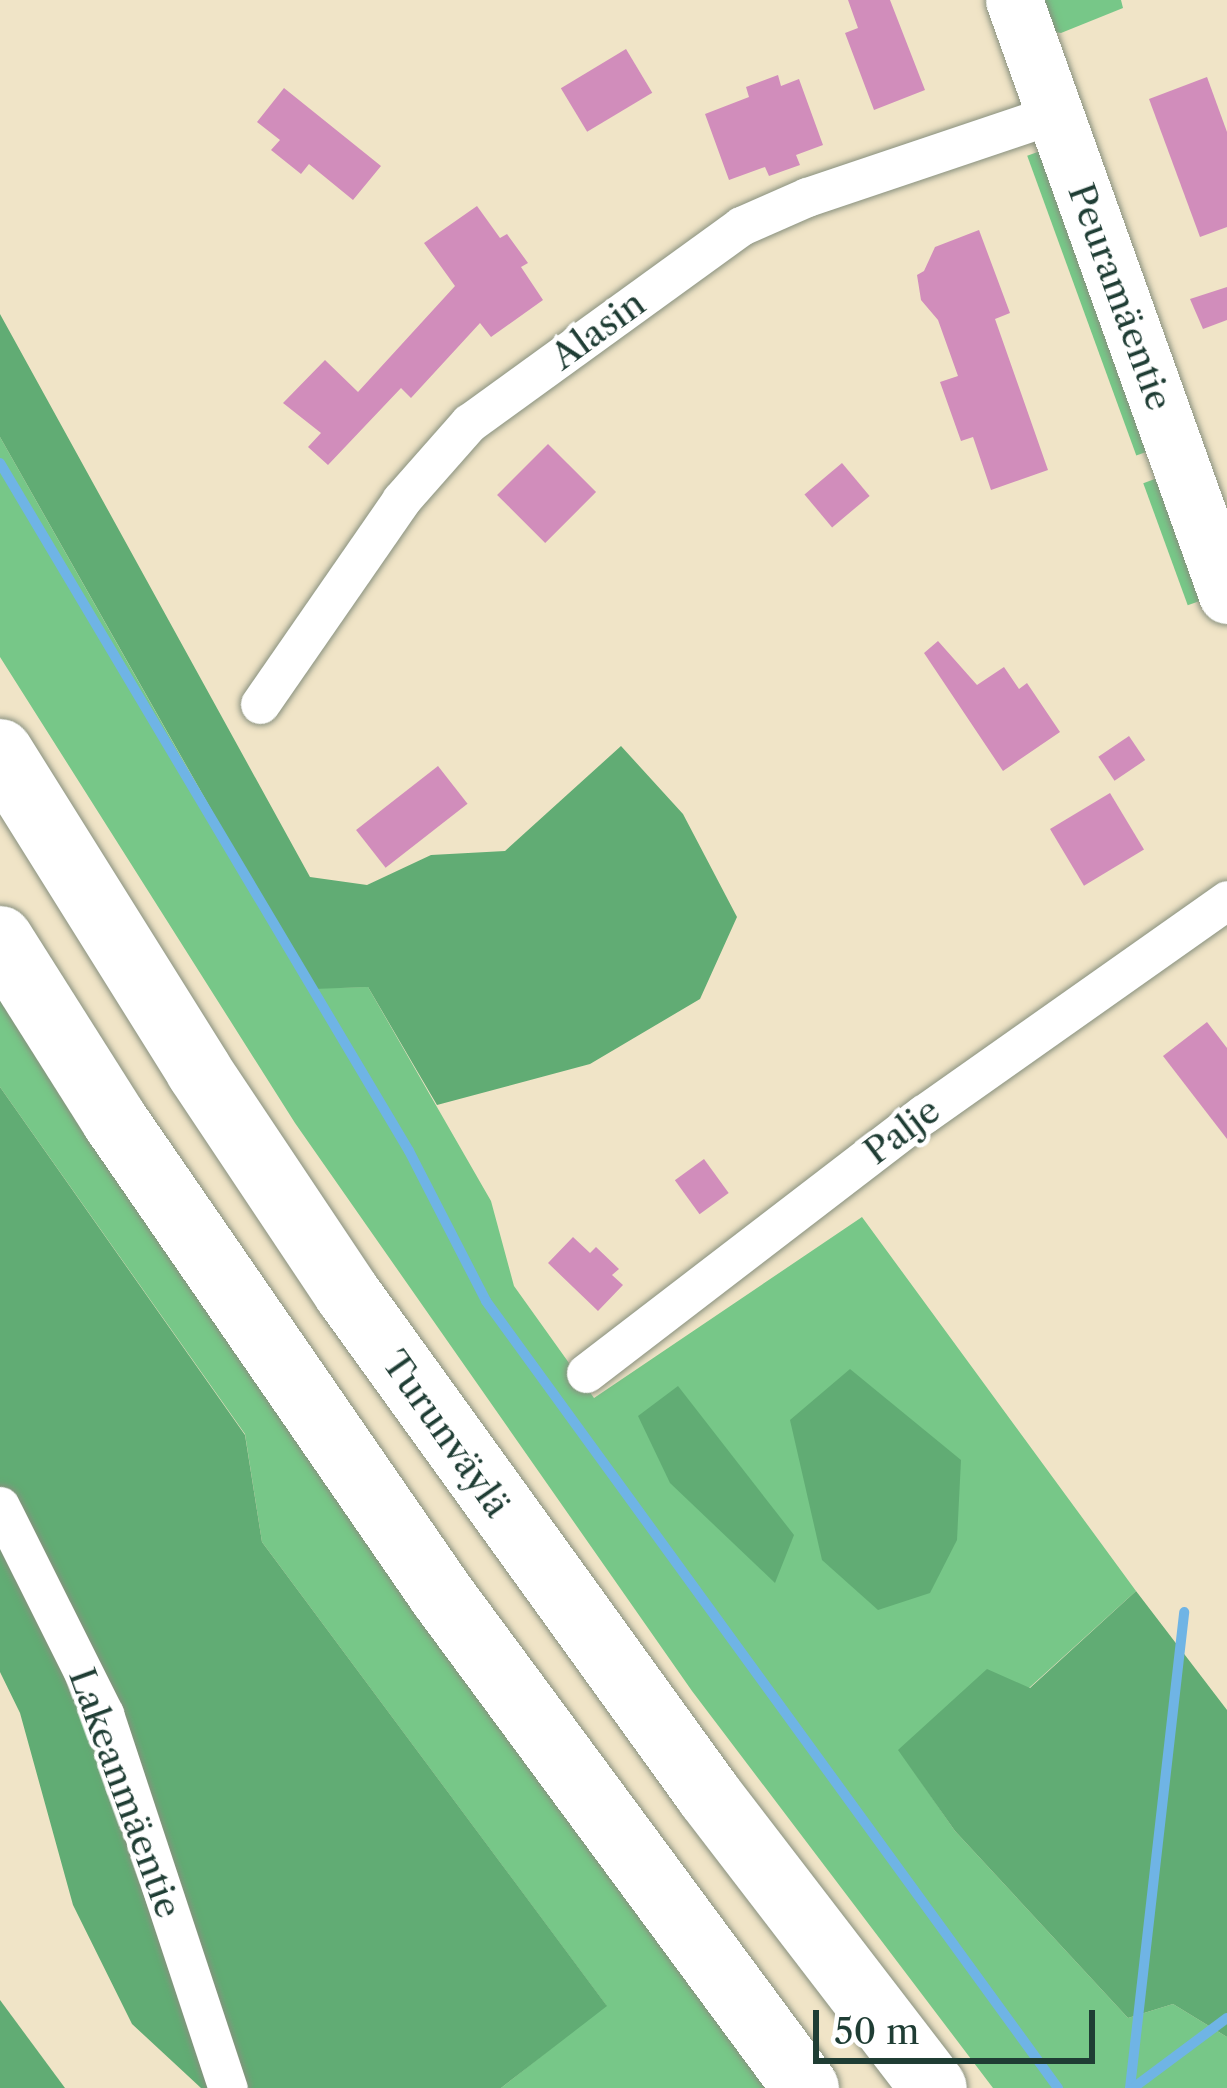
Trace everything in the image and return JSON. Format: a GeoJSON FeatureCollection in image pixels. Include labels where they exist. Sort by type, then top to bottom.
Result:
{"type":"FeatureCollection","features":[{"type":"Feature","properties":{"kind":"highway","name":"Turunväylä"},"geometry":{"type":"LineString","coordinates":[[0,752],[199,1071],[360,1312],[668,1739],[934,2088]]}},
{"type":"Feature","properties":{"kind":"highway"},"geometry":{"type":"LineString","coordinates":[[0,940],[115,1121],[441,1594],[806,2088]]}},
{"type":"Feature","properties":{"kind":"street","name":"Peuramäentie"},"geometry":{"type":"LineString","coordinates":[[1014,0],[1227,595]]}},
{"type":"Feature","properties":{"kind":"street","name":"Alasin"},"geometry":{"type":"LineString","coordinates":[[260,704],[401,500],[469,423],[741,226],[807,197],[1054,114]]}},
{"type":"Feature","properties":{"kind":"street","name":"Palje"},"geometry":{"type":"LineString","coordinates":[[586,1373],[924,1114],[1227,900]]}},
{"type":"Feature","properties":{"kind":"street","name":"Lakeanmäentie"},"geometry":{"type":"LineString","coordinates":[[0,1507],[104,1714],[228,2088]]}},
{"type":"Feature","properties":{"kind":"green space"},"geometry":{"type":"Polygon","coordinates":[[[1043,0],[1121,0],[1123,8],[1061,33],[1055,32],[1043,0]]]}},
{"type":"Feature","properties":{"kind":"green space"},"geometry":{"type":"Polygon","coordinates":[[[1046,149],[1155,449],[1136,456],[1027,156],[1046,149]]]}},
{"type":"Feature","properties":{"kind":"green space"},"geometry":{"type":"Polygon","coordinates":[[[0,314],[310,877],[367,885],[431,855],[505,851],[621,746],[683,814],[737,917],[700,999],[590,1064],[437,1105],[368,987],[313,989],[0,437],[0,314]]]}},
{"type":"Feature","properties":{"kind":"green space"},"geometry":{"type":"Polygon","coordinates":[[[0,437],[312,988],[368,987],[491,1201],[514,1286],[594,1398],[862,1217],[1136,1591],[1029,1688],[899,1750],[955,1831],[1128,2018],[1173,2004],[1227,2037],[1227,2088],[993,2088],[692,1691],[295,1123],[0,657],[0,437]]]}},
{"type":"Feature","properties":{"kind":"green space"},"geometry":{"type":"Polygon","coordinates":[[[1163,476],[1207,598],[1188,605],[1143,483],[1163,476]]]}},
{"type":"Feature","properties":{"kind":"green space"},"geometry":{"type":"Polygon","coordinates":[[[0,987],[774,2088],[501,2088],[606,2005],[262,1542],[245,1434],[0,1087],[0,987]]]}},
{"type":"Feature","properties":{"kind":"green space"},"geometry":{"type":"Polygon","coordinates":[[[0,1087],[245,1435],[262,1542],[607,2006],[501,2088],[201,2088],[132,2024],[73,1905],[20,1713],[0,1672],[0,1087]]]}},
{"type":"Feature","properties":{"kind":"green space"},"geometry":{"type":"Polygon","coordinates":[[[850,1369],[961,1460],[957,1540],[930,1593],[878,1610],[822,1560],[790,1420],[850,1369]]]}},
{"type":"Feature","properties":{"kind":"green space"},"geometry":{"type":"Polygon","coordinates":[[[678,1386],[794,1535],[775,1583],[670,1483],[638,1416],[678,1386]]]}},
{"type":"Feature","properties":{"kind":"green space"},"geometry":{"type":"Polygon","coordinates":[[[1136,1591],[1227,1710],[1227,2037],[1173,2004],[1128,2018],[955,1831],[898,1750],[987,1669],[1030,1688],[1136,1591]]]}},
{"type":"Feature","properties":{"kind":"green space"},"geometry":{"type":"Polygon","coordinates":[[[0,2000],[65,2088],[0,2088],[0,2000]]]}},
{"type":"Feature","properties":{"kind":"building"},"geometry":{"type":"Polygon","coordinates":[[[848,0],[890,0],[925,90],[874,110],[845,33],[858,28],[848,0]]]}},
{"type":"Feature","properties":{"kind":"building"},"geometry":{"type":"Polygon","coordinates":[[[626,49],[652,93],[587,132],[561,88],[626,49]]]}},
{"type":"Feature","properties":{"kind":"building"},"geometry":{"type":"Polygon","coordinates":[[[778,75],[781,86],[799,79],[823,145],[796,155],[800,165],[769,176],[765,167],[729,180],[705,114],[749,97],[746,87],[778,75]]]}},
{"type":"Feature","properties":{"kind":"building"},"geometry":{"type":"Polygon","coordinates":[[[1207,77],[1227,132],[1227,227],[1200,237],[1149,99],[1207,77]]]}},
{"type":"Feature","properties":{"kind":"building"},"geometry":{"type":"Polygon","coordinates":[[[284,88],[381,166],[353,200],[309,164],[301,174],[271,150],[280,140],[257,122],[284,88]]]}},
{"type":"Feature","properties":{"kind":"building"},"geometry":{"type":"Polygon","coordinates":[[[477,206],[500,238],[507,234],[528,263],[521,267],[543,300],[491,337],[480,323],[411,398],[401,388],[328,465],[308,447],[321,433],[283,403],[325,360],[358,392],[455,286],[424,243],[477,206]]]}},
{"type":"Feature","properties":{"kind":"building"},"geometry":{"type":"Polygon","coordinates":[[[979,230],[1010,313],[995,319],[1048,470],[991,490],[973,437],[961,441],[940,382],[958,376],[938,320],[921,300],[917,275],[924,271],[935,247],[979,230]]]}},
{"type":"Feature","properties":{"kind":"building"},"geometry":{"type":"Polygon","coordinates":[[[1227,287],[1227,320],[1203,329],[1190,299],[1227,287]]]}},
{"type":"Feature","properties":{"kind":"building"},"geometry":{"type":"Polygon","coordinates":[[[548,444],[596,492],[545,543],[497,495],[548,444]]]}},
{"type":"Feature","properties":{"kind":"building"},"geometry":{"type":"Polygon","coordinates":[[[842,463],[870,496],[832,527],[804,494],[842,463]]]}},
{"type":"Feature","properties":{"kind":"building"},"geometry":{"type":"Polygon","coordinates":[[[938,641],[977,685],[1004,667],[1019,689],[1027,683],[1060,732],[1003,771],[924,653],[938,641]]]}},
{"type":"Feature","properties":{"kind":"building"},"geometry":{"type":"Polygon","coordinates":[[[1129,736],[1145,760],[1115,781],[1098,757],[1129,736]]]}},
{"type":"Feature","properties":{"kind":"building"},"geometry":{"type":"Polygon","coordinates":[[[438,766],[468,804],[386,868],[356,830],[438,766]]]}},
{"type":"Feature","properties":{"kind":"building"},"geometry":{"type":"Polygon","coordinates":[[[1110,793],[1144,850],[1084,886],[1050,829],[1110,793]]]}},
{"type":"Feature","properties":{"kind":"building"},"geometry":{"type":"Polygon","coordinates":[[[1207,1022],[1227,1048],[1227,1139],[1163,1056],[1207,1022]]]}},
{"type":"Feature","properties":{"kind":"building"},"geometry":{"type":"Polygon","coordinates":[[[704,1159],[729,1193],[700,1214],[675,1180],[704,1159]]]}},
{"type":"Feature","properties":{"kind":"building"},"geometry":{"type":"Polygon","coordinates":[[[573,1237],[590,1253],[596,1247],[619,1269],[612,1275],[623,1285],[598,1311],[548,1263],[573,1237]]]}},
{"type":"Feature","properties":{"kind":"waterway"},"geometry":{"type":"LineString","coordinates":[[0,463],[409,1151],[486,1301],[1058,2088]]}},
{"type":"Feature","properties":{"kind":"waterway"},"geometry":{"type":"LineString","coordinates":[[1130,2088],[1184,1612]]}},
{"type":"Feature","properties":{"kind":"waterway"},"geometry":{"type":"LineString","coordinates":[[1133,2088],[1227,2018]]}}]}
